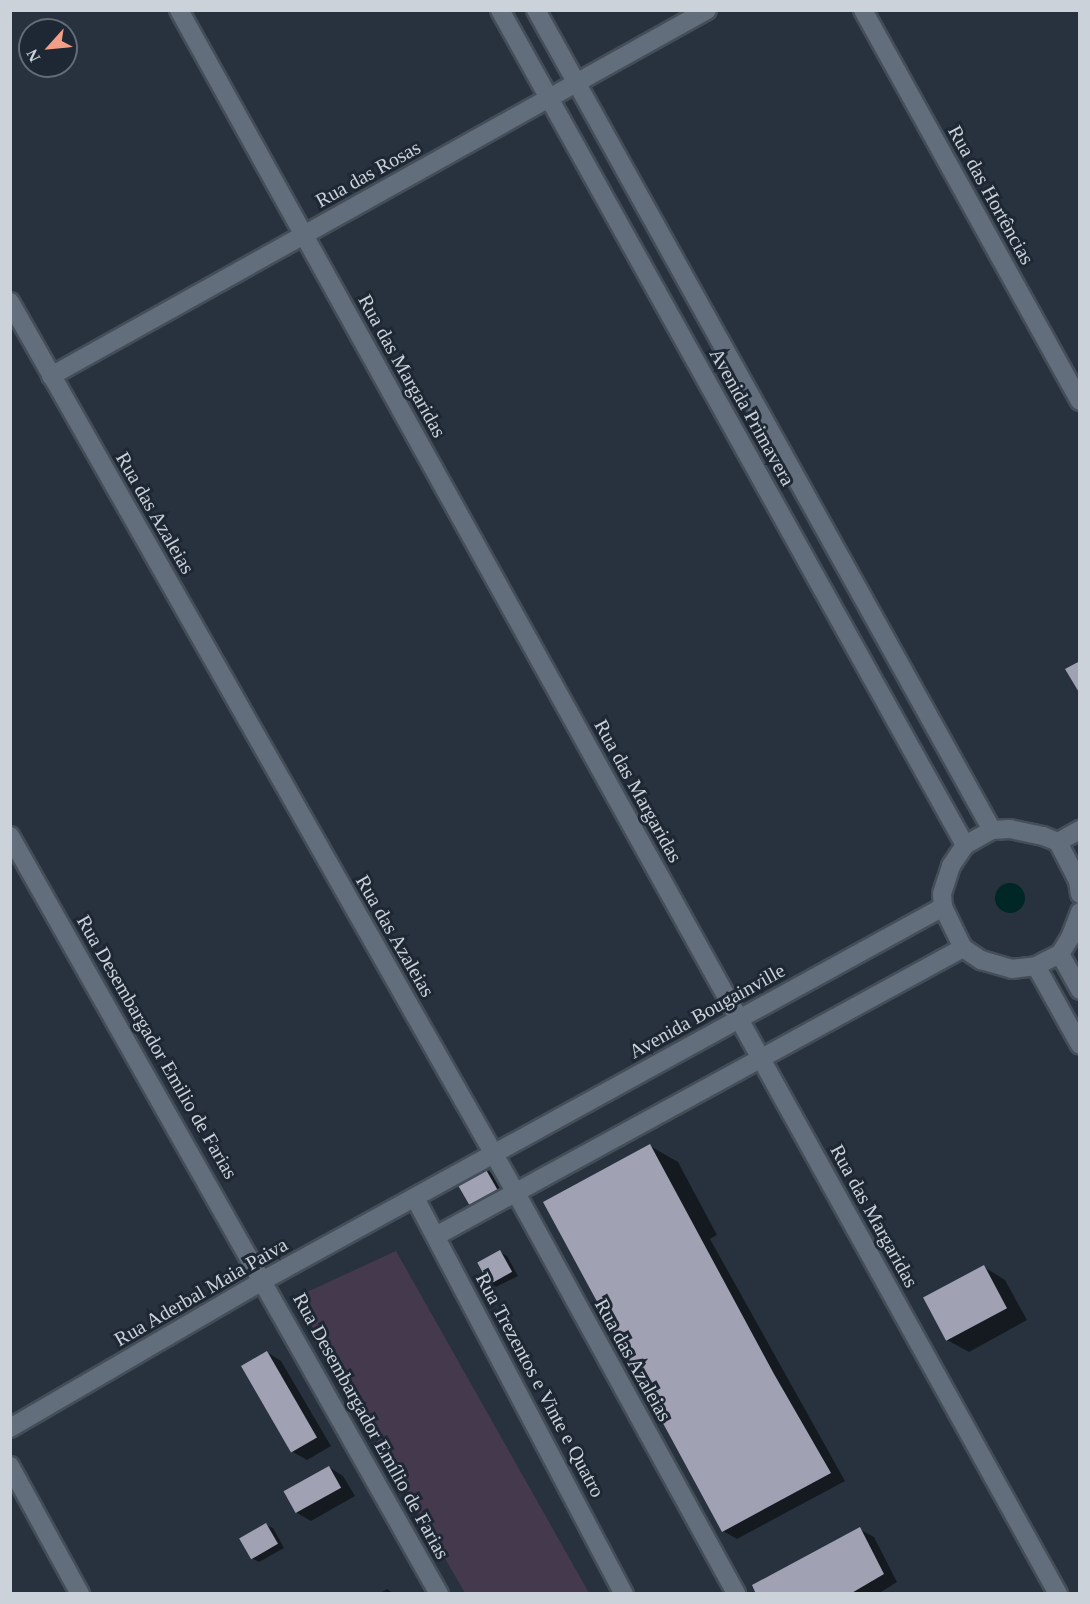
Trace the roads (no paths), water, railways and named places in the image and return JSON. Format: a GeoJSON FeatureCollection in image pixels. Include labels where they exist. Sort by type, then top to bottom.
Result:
{"type":"FeatureCollection","features":[{"type":"Feature","properties":{"kind":"street","name":"Rua das Margaridas"},"geometry":{"type":"LineString","coordinates":[[179,10],[1058,1593]]}},
{"type":"Feature","properties":{"kind":"street","name":"Avenida Primavera"},"geometry":{"type":"LineString","coordinates":[[500,10],[965,845]]}},
{"type":"Feature","properties":{"kind":"street","name":"Avenida Primavera"},"geometry":{"type":"LineString","coordinates":[[536,10],[992,830]]}},
{"type":"Feature","properties":{"kind":"street","name":"Rua das Rosas"},"geometry":{"type":"LineString","coordinates":[[51,376],[707,10]]}},
{"type":"Feature","properties":{"kind":"street","name":"Rua das Hortências"},"geometry":{"type":"LineString","coordinates":[[863,10],[1080,401]]}},
{"type":"Feature","properties":{"kind":"street","name":"Rua das Azaleias"},"geometry":{"type":"LineString","coordinates":[[10,302],[516,1193],[736,1593]]}},
{"type":"Feature","properties":{"kind":"street"},"geometry":{"type":"LineString","coordinates":[[1079,885],[1058,843],[1024,832],[992,830],[965,845],[948,873],[942,894],[943,907],[963,948],[994,966],[1011,969],[1036,966],[1060,954],[1070,938],[1080,912]]}},
{"type":"Feature","properties":{"kind":"street"},"geometry":{"type":"LineString","coordinates":[[1058,843],[1080,831]]}},
{"type":"Feature","properties":{"kind":"street","name":"Rua Desembargador Emilio de Farias"},"geometry":{"type":"LineString","coordinates":[[10,836],[264,1281]]}},
{"type":"Feature","properties":{"kind":"street","name":"Avenida Bougainville"},"geometry":{"type":"LineString","coordinates":[[415,1198],[943,907]]}},
{"type":"Feature","properties":{"kind":"street"},"geometry":{"type":"LineString","coordinates":[[436,1236],[963,948]]}},
{"type":"Feature","properties":{"kind":"street"},"geometry":{"type":"LineString","coordinates":[[1060,954],[1080,990]]}},
{"type":"Feature","properties":{"kind":"street"},"geometry":{"type":"LineString","coordinates":[[1036,966],[1080,1045]]}},
{"type":"Feature","properties":{"kind":"street","name":"Rua Aderbal Maia Paiva"},"geometry":{"type":"LineString","coordinates":[[10,1428],[264,1281],[415,1198]]}},
{"type":"Feature","properties":{"kind":"street","name":"Rua Trezentos e Vinte e Quatro"},"geometry":{"type":"LineString","coordinates":[[415,1198],[624,1593]]}},
{"type":"Feature","properties":{"kind":"street","name":"Rua Desembargador Emílio de Farias"},"geometry":{"type":"LineString","coordinates":[[264,1281],[440,1593]]}},
{"type":"Feature","properties":{"kind":"street"},"geometry":{"type":"LineString","coordinates":[[10,1466],[80,1593]]}}]}
